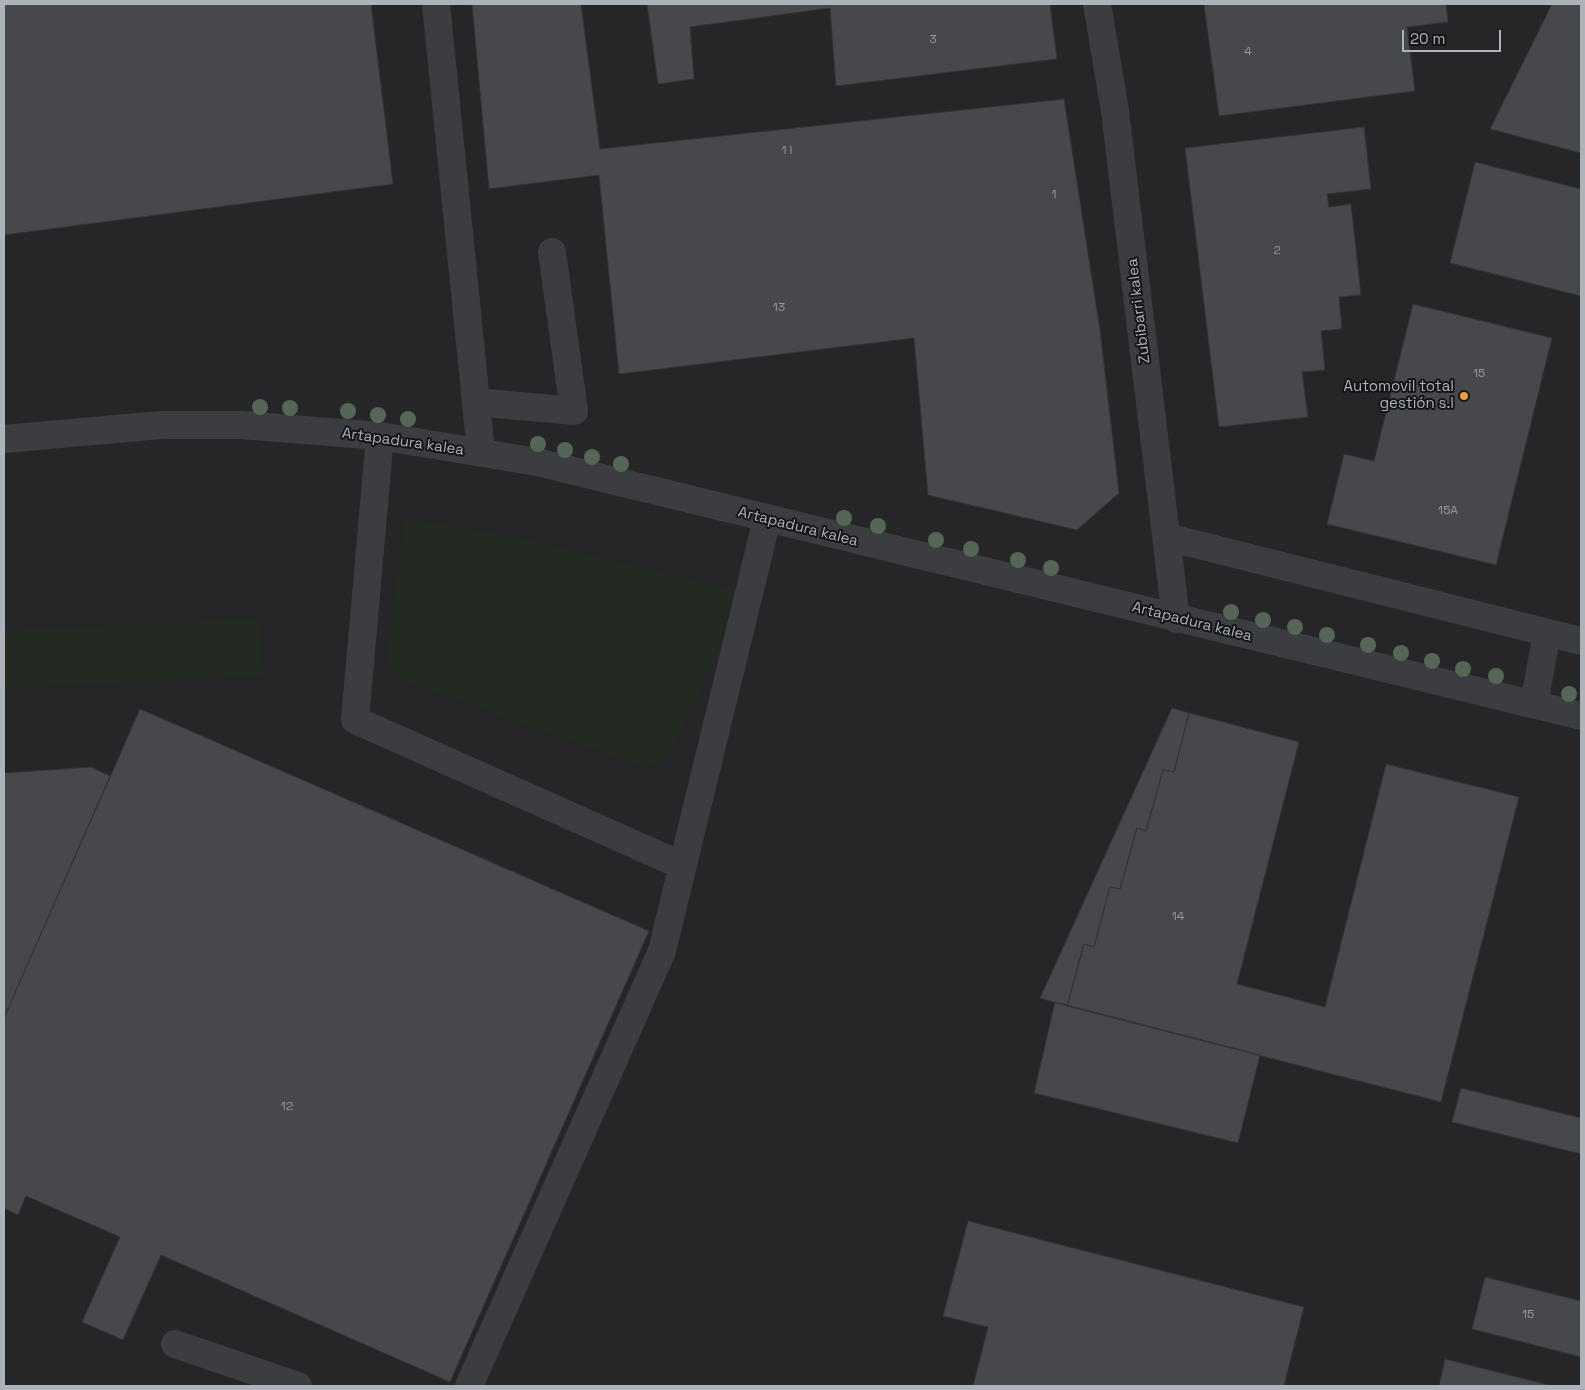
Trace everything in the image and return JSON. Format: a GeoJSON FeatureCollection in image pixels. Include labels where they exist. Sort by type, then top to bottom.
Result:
{"type":"FeatureCollection","features":[{"type":"Feature","properties":{"kind":"street"},"geometry":{"type":"LineString","coordinates":[[436,4],[481,452]]}},
{"type":"Feature","properties":{"kind":"street","name":"Zubibarri kalea"},"geometry":{"type":"LineString","coordinates":[[1098,4],[1115,111],[1176,619]]}},
{"type":"Feature","properties":{"kind":"street"},"geometry":{"type":"LineString","coordinates":[[476,402],[574,411],[552,252]]}},
{"type":"Feature","properties":{"kind":"street","name":"Artapadura kalea"},"geometry":{"type":"LineString","coordinates":[[4,439],[86,430],[171,425],[241,425],[380,436],[481,452],[537,462],[1581,716]]}},
{"type":"Feature","properties":{"kind":"street"},"geometry":{"type":"LineString","coordinates":[[380,436],[355,720],[683,866]]}},
{"type":"Feature","properties":{"kind":"street"},"geometry":{"type":"LineString","coordinates":[[470,1386],[662,951],[767,519]]}},
{"type":"Feature","properties":{"kind":"street"},"geometry":{"type":"LineString","coordinates":[[1167,537],[1581,641]]}},
{"type":"Feature","properties":{"kind":"street"},"geometry":{"type":"LineString","coordinates":[[1534,704],[1547,633]]}},
{"type":"Feature","properties":{"kind":"street"},"geometry":{"type":"LineString","coordinates":[[175,1344],[298,1386]]}},
{"type":"Feature","properties":{"kind":"shaded area"},"geometry":{"type":"Polygon","coordinates":[[[4,4],[1581,4],[1581,1386],[4,1386],[4,4]]]}},
{"type":"Feature","properties":{"kind":"shaded area"},"geometry":{"type":"Polygon","coordinates":[[[405,518],[514,536],[737,590],[710,670],[676,741],[662,762],[645,768],[401,680],[389,670],[387,652],[405,518]]]}},
{"type":"Feature","properties":{"kind":"shaded area"},"geometry":{"type":"Polygon","coordinates":[[[259,618],[263,677],[4,688],[4,630],[259,618]]]}},
{"type":"Feature","properties":{"kind":"building"},"geometry":{"type":"Polygon","coordinates":[[[4,4],[371,4],[393,184],[4,235],[4,4]]]}},
{"type":"Feature","properties":{"kind":"building"},"geometry":{"type":"Polygon","coordinates":[[[472,4],[581,4],[600,149],[1064,99],[1100,330],[1119,493],[1077,530],[928,495],[914,338],[619,374],[599,175],[489,189],[472,4]]]}},
{"type":"Feature","properties":{"kind":"building"},"geometry":{"type":"Polygon","coordinates":[[[647,4],[1050,4],[1057,59],[836,86],[830,8],[690,27],[694,79],[658,84],[647,4]]]}},
{"type":"Feature","properties":{"kind":"building"},"geometry":{"type":"Polygon","coordinates":[[[1204,4],[1446,4],[1448,22],[1407,27],[1415,91],[1219,116],[1204,4]]]}},
{"type":"Feature","properties":{"kind":"building"},"geometry":{"type":"Polygon","coordinates":[[[1552,4],[1581,4],[1581,153],[1490,129],[1552,4]]]}},
{"type":"Feature","properties":{"kind":"building"},"geometry":{"type":"Polygon","coordinates":[[[1364,127],[1371,189],[1327,194],[1329,207],[1351,204],[1361,295],[1339,297],[1342,329],[1321,331],[1325,370],[1302,372],[1308,417],[1219,427],[1185,148],[1364,127]]]}},
{"type":"Feature","properties":{"kind":"building"},"geometry":{"type":"Polygon","coordinates":[[[1475,162],[1581,189],[1581,296],[1450,263],[1475,162]]]}},
{"type":"Feature","properties":{"kind":"building","name":"Automovil total gestión s.l"},"geometry":{"type":"Polygon","coordinates":[[[1413,304],[1552,338],[1496,565],[1327,524],[1344,454],[1374,461],[1413,304]]]}},
{"type":"Feature","properties":{"kind":"building"},"geometry":{"type":"Polygon","coordinates":[[[1172,708],[1189,713],[1174,772],[1163,770],[1146,831],[1137,828],[1120,889],[1110,887],[1094,947],[1084,944],[1067,1006],[1040,998],[1172,708]]]}},
{"type":"Feature","properties":{"kind":"building"},"geometry":{"type":"Polygon","coordinates":[[[140,709],[649,931],[450,1382],[161,1255],[123,1340],[82,1322],[120,1237],[26,1196],[18,1215],[4,1208],[4,1018],[140,709]]]}},
{"type":"Feature","properties":{"kind":"building"},"geometry":{"type":"Polygon","coordinates":[[[1189,713],[1299,742],[1237,984],[1325,1007],[1386,764],[1519,797],[1441,1102],[1067,1006],[1084,944],[1094,947],[1110,887],[1120,889],[1137,828],[1146,831],[1163,770],[1174,772],[1189,713]]]}},
{"type":"Feature","properties":{"kind":"building"},"geometry":{"type":"Polygon","coordinates":[[[91,767],[110,776],[4,1018],[4,773],[91,767]]]}},
{"type":"Feature","properties":{"kind":"building"},"geometry":{"type":"Polygon","coordinates":[[[1055,1002],[1260,1055],[1238,1143],[1034,1093],[1055,1002]]]}},
{"type":"Feature","properties":{"kind":"building"},"geometry":{"type":"Polygon","coordinates":[[[1461,1088],[1581,1118],[1581,1154],[1452,1122],[1461,1088]]]}},
{"type":"Feature","properties":{"kind":"building"},"geometry":{"type":"Polygon","coordinates":[[[968,1221],[1304,1307],[1284,1386],[973,1386],[988,1327],[943,1316],[968,1221]]]}},
{"type":"Feature","properties":{"kind":"building"},"geometry":{"type":"Polygon","coordinates":[[[1485,1277],[1581,1301],[1581,1357],[1472,1329],[1485,1277]]]}},
{"type":"Feature","properties":{"kind":"building"},"geometry":{"type":"Polygon","coordinates":[[[1445,1359],[1553,1386],[1439,1386],[1445,1359]]]}},
{"type":"Feature","properties":{"kind":"place","name":"Automovil total gestión s.l"},"geometry":{"type":"Point","coordinates":[1464,396]}}]}
